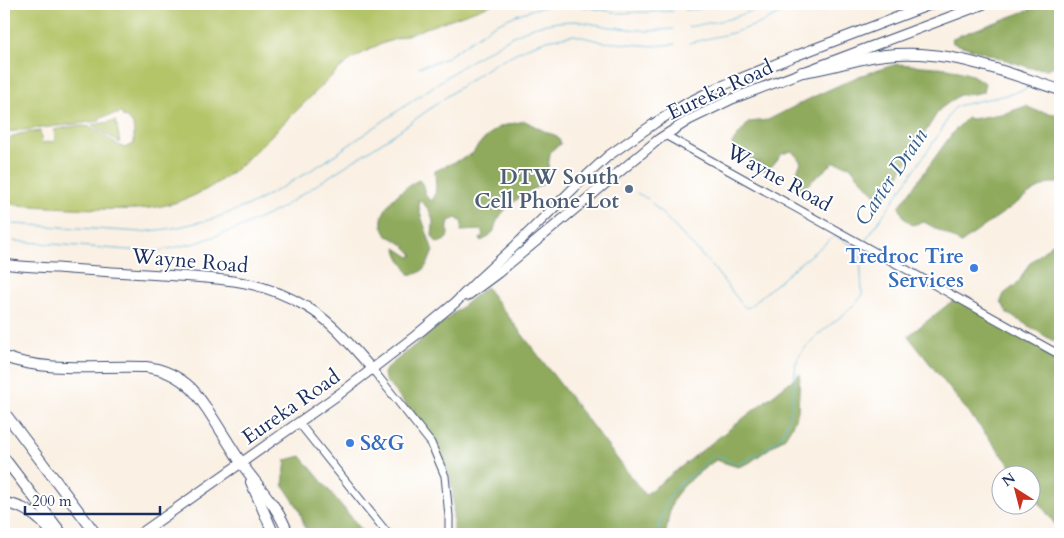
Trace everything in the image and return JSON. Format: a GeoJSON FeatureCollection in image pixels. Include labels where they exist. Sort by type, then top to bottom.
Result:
{"type":"FeatureCollection","features":[{"type":"Feature","properties":{"kind":"highway"},"geometry":{"type":"LineString","coordinates":[[802,72],[819,70],[863,58],[908,53],[927,54],[968,60],[1060,90]]}},
{"type":"Feature","properties":{"kind":"highway"},"geometry":{"type":"LineString","coordinates":[[4,357],[30,364],[50,366],[146,367],[160,370],[181,380],[196,394],[216,422],[242,463],[275,507],[288,534]]}},
{"type":"Feature","properties":{"kind":"highway"},"geometry":{"type":"LineString","coordinates":[[4,412],[96,534]]}},
{"type":"Feature","properties":{"kind":"highway"},"geometry":{"type":"LineString","coordinates":[[4,458],[62,534]]}},
{"type":"Feature","properties":{"kind":"highway"},"geometry":{"type":"LineString","coordinates":[[242,463],[273,534]]}},
{"type":"Feature","properties":{"kind":"highway"},"geometry":{"type":"LineString","coordinates":[[58,482],[103,534]]}},
{"type":"Feature","properties":{"kind":"highway"},"geometry":{"type":"LineString","coordinates":[[4,503],[21,508],[36,516],[54,534]]}},
{"type":"Feature","properties":{"kind":"main road","name":"Eureka Road"},"geometry":{"type":"LineString","coordinates":[[140,534],[373,370],[456,302],[583,179],[630,139],[671,112],[700,96],[748,74],[932,4]]}},
{"type":"Feature","properties":{"kind":"main road","name":"Eureka Road"},"geometry":{"type":"LineString","coordinates":[[456,302],[482,286],[665,135],[706,111],[802,72],[984,4]]}},
{"type":"Feature","properties":{"kind":"main road"},"geometry":{"type":"LineString","coordinates":[[748,74],[755,75],[760,79],[760,86],[755,91]]}},
{"type":"Feature","properties":{"kind":"main road"},"geometry":{"type":"LineString","coordinates":[[583,179],[581,187],[583,192],[593,194]]}},
{"type":"Feature","properties":{"kind":"main road","name":"Wayne Road"},"geometry":{"type":"LineString","coordinates":[[4,264],[227,279],[258,285],[285,295],[326,320],[373,370]]}},
{"type":"Feature","properties":{"kind":"street","name":"Wayne Road"},"geometry":{"type":"LineString","coordinates":[[665,135],[1060,355]]}},
{"type":"Feature","properties":{"kind":"street"},"geometry":{"type":"LineString","coordinates":[[373,370],[431,443],[445,476],[449,534]]}},
{"type":"Feature","properties":{"kind":"street"},"geometry":{"type":"LineString","coordinates":[[299,423],[388,534]]}},
{"type":"Feature","properties":{"kind":"green space"},"geometry":{"type":"Polygon","coordinates":[[[4,4],[493,4],[376,46],[352,59],[340,68],[242,164],[225,178],[206,189],[187,199],[166,205],[123,209],[17,205],[7,201],[4,195],[4,147],[11,138],[19,134],[40,131],[42,143],[55,141],[54,130],[86,126],[95,129],[125,148],[134,144],[134,133],[133,124],[123,117],[122,113],[100,117],[100,121],[7,132],[4,108],[4,4]]]}},
{"type":"Feature","properties":{"kind":"green space"},"geometry":{"type":"Polygon","coordinates":[[[1045,4],[1060,4],[1060,64],[1047,69],[1031,68],[953,43],[952,39],[958,36],[1045,4]]]}},
{"type":"Feature","properties":{"kind":"green space"},"geometry":{"type":"Polygon","coordinates":[[[897,64],[948,68],[972,75],[985,83],[983,92],[959,95],[939,110],[886,196],[878,197],[850,166],[834,162],[805,187],[797,189],[793,186],[801,162],[792,151],[782,154],[766,171],[762,169],[762,164],[732,148],[732,143],[749,122],[768,120],[859,76],[897,64]]]}},
{"type":"Feature","properties":{"kind":"green space"},"geometry":{"type":"Polygon","coordinates":[[[1026,106],[1037,111],[1060,115],[1060,183],[1049,183],[1032,192],[961,243],[924,222],[912,225],[904,218],[899,207],[954,131],[967,118],[972,119],[1006,113],[1026,106]]]}},
{"type":"Feature","properties":{"kind":"green space"},"geometry":{"type":"Polygon","coordinates":[[[116,121],[120,143],[92,125],[116,121]]]}},
{"type":"Feature","properties":{"kind":"green space"},"geometry":{"type":"Polygon","coordinates":[[[525,121],[555,135],[561,144],[550,153],[546,183],[531,190],[507,208],[496,223],[494,231],[481,241],[480,239],[483,235],[481,230],[461,231],[462,222],[456,218],[449,221],[447,237],[437,243],[432,236],[433,220],[430,213],[418,200],[420,213],[433,251],[422,271],[409,274],[399,258],[396,248],[410,257],[413,255],[402,244],[387,236],[382,225],[382,218],[389,204],[400,192],[419,180],[423,185],[426,196],[432,201],[436,190],[435,171],[472,154],[480,143],[497,128],[525,121]]]}},
{"type":"Feature","properties":{"kind":"green space"},"geometry":{"type":"Polygon","coordinates":[[[1060,237],[1060,345],[1007,313],[1001,301],[1004,294],[1018,283],[1029,264],[1060,237]]]}},
{"type":"Feature","properties":{"kind":"green space"},"geometry":{"type":"Polygon","coordinates":[[[486,287],[645,495],[800,374],[798,411],[792,426],[785,437],[749,463],[738,467],[716,460],[698,473],[686,484],[673,501],[666,532],[639,534],[453,534],[452,488],[443,458],[426,430],[385,380],[384,373],[387,368],[486,287]]]}},
{"type":"Feature","properties":{"kind":"green space"},"geometry":{"type":"Polygon","coordinates":[[[955,299],[1060,357],[1060,531],[1042,507],[1042,466],[1011,466],[908,336],[955,299]]]}},
{"type":"Feature","properties":{"kind":"green space"},"geometry":{"type":"Polygon","coordinates":[[[301,456],[365,534],[307,534],[299,509],[283,485],[286,460],[301,456]]]}},
{"type":"Feature","properties":{"kind":"waterway"},"geometry":{"type":"LineString","coordinates":[[685,10],[724,4]]}},
{"type":"Feature","properties":{"kind":"waterway"},"geometry":{"type":"LineString","coordinates":[[688,27],[729,19],[771,4]]}},
{"type":"Feature","properties":{"kind":"waterway"},"geometry":{"type":"LineString","coordinates":[[689,43],[732,33],[759,24],[799,4]]}},
{"type":"Feature","properties":{"kind":"waterway"},"geometry":{"type":"LineString","coordinates":[[419,67],[446,58],[492,26],[534,9],[554,5],[580,6],[620,13],[673,11]]}},
{"type":"Feature","properties":{"kind":"waterway"},"geometry":{"type":"LineString","coordinates":[[13,224],[142,232],[174,228],[213,219],[254,203],[323,163],[464,65],[513,36],[536,26],[576,21],[648,31],[673,29]]}},
{"type":"Feature","properties":{"kind":"waterway"},"geometry":{"type":"LineString","coordinates":[[14,241],[158,251],[196,243],[244,226],[278,210],[399,131],[494,64],[528,47],[547,40],[574,35],[603,42],[654,46],[675,44]]}},
{"type":"Feature","properties":{"kind":"waterway","name":"Carter Drain"},"geometry":{"type":"LineString","coordinates":[[1055,78],[1060,76]]}},
{"type":"Feature","properties":{"kind":"waterway","name":"Carter Drain"},"geometry":{"type":"LineString","coordinates":[[864,243],[941,131],[948,116],[956,107],[1028,88]]}},
{"type":"Feature","properties":{"kind":"waterway"},"geometry":{"type":"LineString","coordinates":[[637,193],[648,199]]}},
{"type":"Feature","properties":{"kind":"waterway"},"geometry":{"type":"LineString","coordinates":[[652,203],[712,266],[746,308],[835,236],[859,249]]}},
{"type":"Feature","properties":{"kind":"waterway","name":"Carter Drain"},"geometry":{"type":"LineString","coordinates":[[658,534],[665,507],[671,494],[708,459],[716,455],[735,463],[741,462],[768,447],[782,434],[789,419],[796,363],[801,354],[817,336],[862,296],[860,248]]}},
{"type":"Feature","properties":{"kind":"place","name":"DTW South Cell Phone Lot"},"geometry":{"type":"Point","coordinates":[629,189]}},
{"type":"Feature","properties":{"kind":"place","name":"Tredroc Tire Services"},"geometry":{"type":"Point","coordinates":[974,268]}},
{"type":"Feature","properties":{"kind":"place","name":"S&G"},"geometry":{"type":"Point","coordinates":[350,443]}}]}
